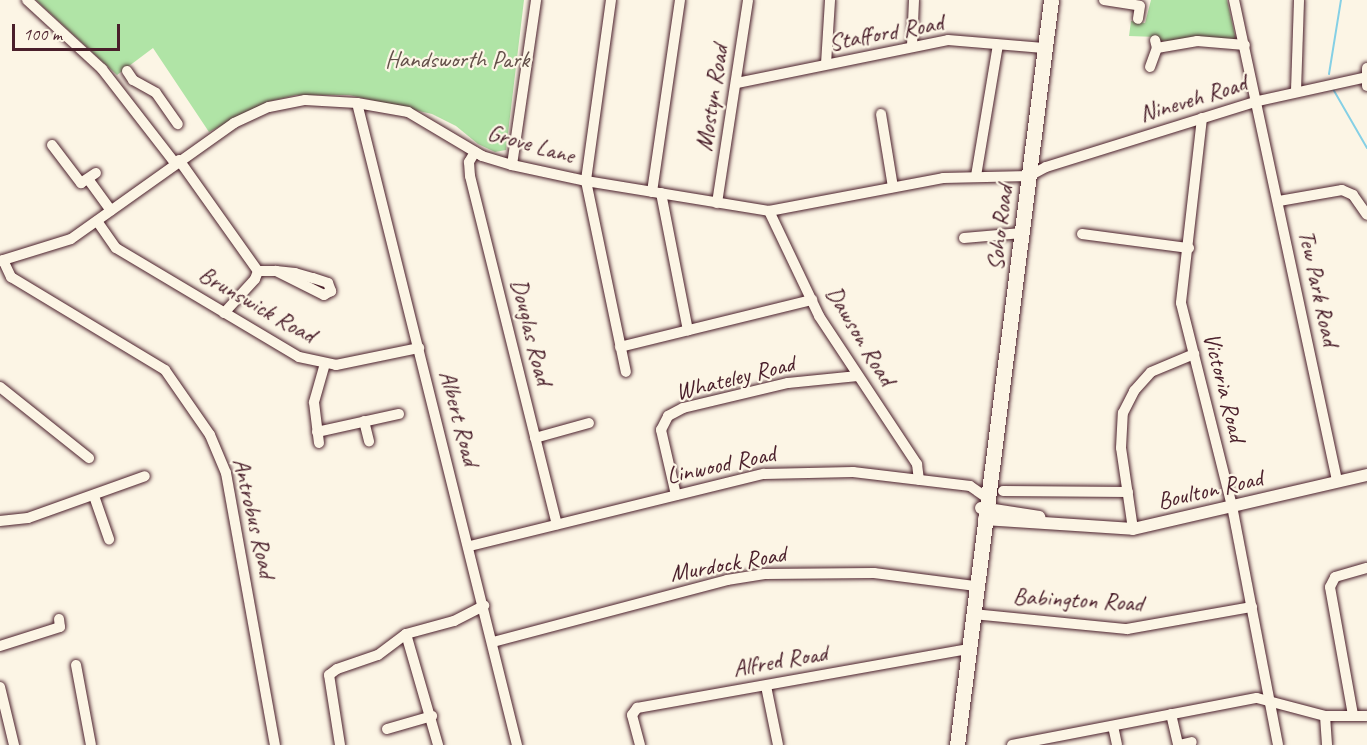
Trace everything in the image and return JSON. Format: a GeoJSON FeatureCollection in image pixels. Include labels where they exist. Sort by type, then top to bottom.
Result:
{"type":"FeatureCollection","features":[{"type":"Feature","properties":{"kind":"highway","name":"Soho Road"},"geometry":{"type":"LineString","coordinates":[[957,745],[984,508],[1051,0]]}},
{"type":"Feature","properties":{"kind":"main road","name":"Boulton Road"},"geometry":{"type":"LineString","coordinates":[[984,508],[1060,522],[1133,529],[1367,475]]}},
{"type":"Feature","properties":{"kind":"street"},"geometry":{"type":"LineString","coordinates":[[27,0],[120,90],[177,161],[258,271]]}},
{"type":"Feature","properties":{"kind":"street"},"geometry":{"type":"LineString","coordinates":[[512,165],[536,0]]}},
{"type":"Feature","properties":{"kind":"street"},"geometry":{"type":"LineString","coordinates":[[611,0],[586,181],[626,372]]}},
{"type":"Feature","properties":{"kind":"street"},"geometry":{"type":"LineString","coordinates":[[680,0],[656,192],[688,330]]}},
{"type":"Feature","properties":{"kind":"street","name":"Mostyn Road"},"geometry":{"type":"LineString","coordinates":[[717,203],[748,0]]}},
{"type":"Feature","properties":{"kind":"street"},"geometry":{"type":"LineString","coordinates":[[826,64],[830,0]]}},
{"type":"Feature","properties":{"kind":"street"},"geometry":{"type":"LineString","coordinates":[[912,46],[914,0]]}},
{"type":"Feature","properties":{"kind":"street"},"geometry":{"type":"LineString","coordinates":[[1104,0],[1140,6],[1138,19]]}},
{"type":"Feature","properties":{"kind":"street","name":"Tew Park Road"},"geometry":{"type":"LineString","coordinates":[[1234,0],[1258,101],[1337,482]]}},
{"type":"Feature","properties":{"kind":"street"},"geometry":{"type":"LineString","coordinates":[[1296,91],[1299,0]]}},
{"type":"Feature","properties":{"kind":"street","name":"Stafford Road"},"geometry":{"type":"LineString","coordinates":[[737,83],[948,40],[1044,48]]}},
{"type":"Feature","properties":{"kind":"street"},"geometry":{"type":"LineString","coordinates":[[1150,67],[1156,44],[1197,41],[1245,45]]}},
{"type":"Feature","properties":{"kind":"street"},"geometry":{"type":"LineString","coordinates":[[976,176],[998,45]]}},
{"type":"Feature","properties":{"kind":"street"},"geometry":{"type":"LineString","coordinates":[[120,90],[130,75],[156,93],[178,124]]}},
{"type":"Feature","properties":{"kind":"street","name":"Nineveh Road"},"geometry":{"type":"LineString","coordinates":[[1029,176],[1258,101],[1367,77]]}},
{"type":"Feature","properties":{"kind":"street","name":"Grove Lane"},"geometry":{"type":"LineString","coordinates":[[1,260],[71,239],[177,161],[234,123],[269,107],[305,100],[357,103],[408,112],[475,152],[512,165],[586,181],[769,211],[893,187],[976,176],[1029,176]]}},
{"type":"Feature","properties":{"kind":"street","name":"Albert Road"},"geometry":{"type":"LineString","coordinates":[[357,103],[470,546],[517,745]]}},
{"type":"Feature","properties":{"kind":"street"},"geometry":{"type":"LineString","coordinates":[[881,114],[893,187]]}},
{"type":"Feature","properties":{"kind":"street","name":"Victoria Road"},"geometry":{"type":"LineString","coordinates":[[1202,118],[1181,303],[1232,506],[1278,745]]}},
{"type":"Feature","properties":{"kind":"street"},"geometry":{"type":"LineString","coordinates":[[51,145],[81,183],[92,176],[111,210]]}},
{"type":"Feature","properties":{"kind":"street","name":"Douglas Road"},"geometry":{"type":"LineString","coordinates":[[475,152],[469,162],[470,176],[557,524]]}},
{"type":"Feature","properties":{"kind":"street"},"geometry":{"type":"LineString","coordinates":[[1279,201],[1342,190],[1353,195],[1367,215]]}},
{"type":"Feature","properties":{"kind":"street","name":"Dawson Road"},"geometry":{"type":"LineString","coordinates":[[769,211],[812,300],[858,376],[917,464],[919,480]]}},
{"type":"Feature","properties":{"kind":"street","name":"Brunswick Road"},"geometry":{"type":"LineString","coordinates":[[97,221],[116,248],[299,357],[325,364],[351,363],[419,348]]}},
{"type":"Feature","properties":{"kind":"street"},"geometry":{"type":"LineString","coordinates":[[963,238],[1022,233]]}},
{"type":"Feature","properties":{"kind":"street"},"geometry":{"type":"LineString","coordinates":[[1082,234],[1189,248]]}},
{"type":"Feature","properties":{"kind":"street","name":"Antrobus Road"},"geometry":{"type":"LineString","coordinates":[[1,260],[10,277],[165,370],[210,435],[226,472],[275,745]]}},
{"type":"Feature","properties":{"kind":"street"},"geometry":{"type":"LineString","coordinates":[[258,271],[276,271]]}},
{"type":"Feature","properties":{"kind":"street"},"geometry":{"type":"LineString","coordinates":[[224,312],[255,279],[258,271]]}},
{"type":"Feature","properties":{"kind":"street"},"geometry":{"type":"LineString","coordinates":[[620,347],[812,300]]}},
{"type":"Feature","properties":{"kind":"street"},"geometry":{"type":"LineString","coordinates":[[1133,529],[1120,433],[1128,401],[1151,372],[1194,354]]}},
{"type":"Feature","properties":{"kind":"street"},"geometry":{"type":"LineString","coordinates":[[325,364],[314,402],[318,437],[370,420],[399,414]]}},
{"type":"Feature","properties":{"kind":"street","name":"Whateley Road"},"geometry":{"type":"LineString","coordinates":[[676,495],[661,430],[668,416],[683,408],[788,383],[858,376]]}},
{"type":"Feature","properties":{"kind":"street"},"geometry":{"type":"LineString","coordinates":[[0,387],[89,458]]}},
{"type":"Feature","properties":{"kind":"street"},"geometry":{"type":"LineString","coordinates":[[369,441],[370,420]]}},
{"type":"Feature","properties":{"kind":"street"},"geometry":{"type":"LineString","coordinates":[[535,438],[589,423]]}},
{"type":"Feature","properties":{"kind":"street","name":"Linwood Road"},"geometry":{"type":"LineString","coordinates":[[470,546],[764,474],[807,470],[970,486],[984,508]]}},
{"type":"Feature","properties":{"kind":"street"},"geometry":{"type":"LineString","coordinates":[[0,521],[28,518],[146,476]]}},
{"type":"Feature","properties":{"kind":"street"},"geometry":{"type":"LineString","coordinates":[[1003,491],[1128,492]]}},
{"type":"Feature","properties":{"kind":"street"},"geometry":{"type":"LineString","coordinates":[[94,496],[108,535],[95,536]]}},
{"type":"Feature","properties":{"kind":"street"},"geometry":{"type":"LineString","coordinates":[[1353,715],[1330,587],[1335,578],[1367,568]]}},
{"type":"Feature","properties":{"kind":"street","name":"Murdock Road"},"geometry":{"type":"LineString","coordinates":[[493,642],[727,580],[765,574],[874,573],[976,586]]}},
{"type":"Feature","properties":{"kind":"street"},"geometry":{"type":"LineString","coordinates":[[340,745],[329,675],[337,669],[378,655],[406,634],[454,621],[483,606]]}},
{"type":"Feature","properties":{"kind":"street","name":"Babington Road"},"geometry":{"type":"LineString","coordinates":[[973,614],[1127,629],[1252,607]]}},
{"type":"Feature","properties":{"kind":"street"},"geometry":{"type":"LineString","coordinates":[[0,646],[60,627],[58,619]]}},
{"type":"Feature","properties":{"kind":"street"},"geometry":{"type":"LineString","coordinates":[[406,634],[432,716],[438,745]]}},
{"type":"Feature","properties":{"kind":"street","name":"Alfred Road"},"geometry":{"type":"LineString","coordinates":[[640,745],[632,715],[637,708],[969,649]]}},
{"type":"Feature","properties":{"kind":"street"},"geometry":{"type":"LineString","coordinates":[[76,665],[91,745]]}},
{"type":"Feature","properties":{"kind":"street"},"geometry":{"type":"LineString","coordinates":[[766,686],[778,745]]}},
{"type":"Feature","properties":{"kind":"street"},"geometry":{"type":"LineString","coordinates":[[0,687],[5,730],[14,745]]}},
{"type":"Feature","properties":{"kind":"street"},"geometry":{"type":"LineString","coordinates":[[1012,745],[1054,741],[1113,726],[1257,698],[1325,716],[1367,717]]}},
{"type":"Feature","properties":{"kind":"street"},"geometry":{"type":"LineString","coordinates":[[1171,714],[1179,745],[1192,742]]}},
{"type":"Feature","properties":{"kind":"street"},"geometry":{"type":"LineString","coordinates":[[387,729],[432,716]]}},
{"type":"Feature","properties":{"kind":"street"},"geometry":{"type":"LineString","coordinates":[[1325,716],[1327,745]]}},
{"type":"Feature","properties":{"kind":"street"},"geometry":{"type":"LineString","coordinates":[[1113,726],[1117,745]]}},
{"type":"Feature","properties":{"kind":"green space","name":"Handsworth Park"},"geometry":{"type":"Polygon","coordinates":[[[36,0],[524,0],[506,150],[495,152],[478,144],[456,126],[432,114],[349,95],[296,95],[267,102],[209,132],[153,48],[117,75],[36,0]]]}},
{"type":"Feature","properties":{"kind":"green space"},"geometry":{"type":"Polygon","coordinates":[[[1151,0],[1227,0],[1236,40],[1159,41],[1157,37],[1129,36],[1131,21],[1145,23],[1151,0]]]}},
{"type":"Feature","properties":{"kind":"waterway"},"geometry":{"type":"LineString","coordinates":[[1329,74],[1341,0]]}},
{"type":"Feature","properties":{"kind":"waterway"},"geometry":{"type":"LineString","coordinates":[[1333,89],[1367,148]]}}]}
